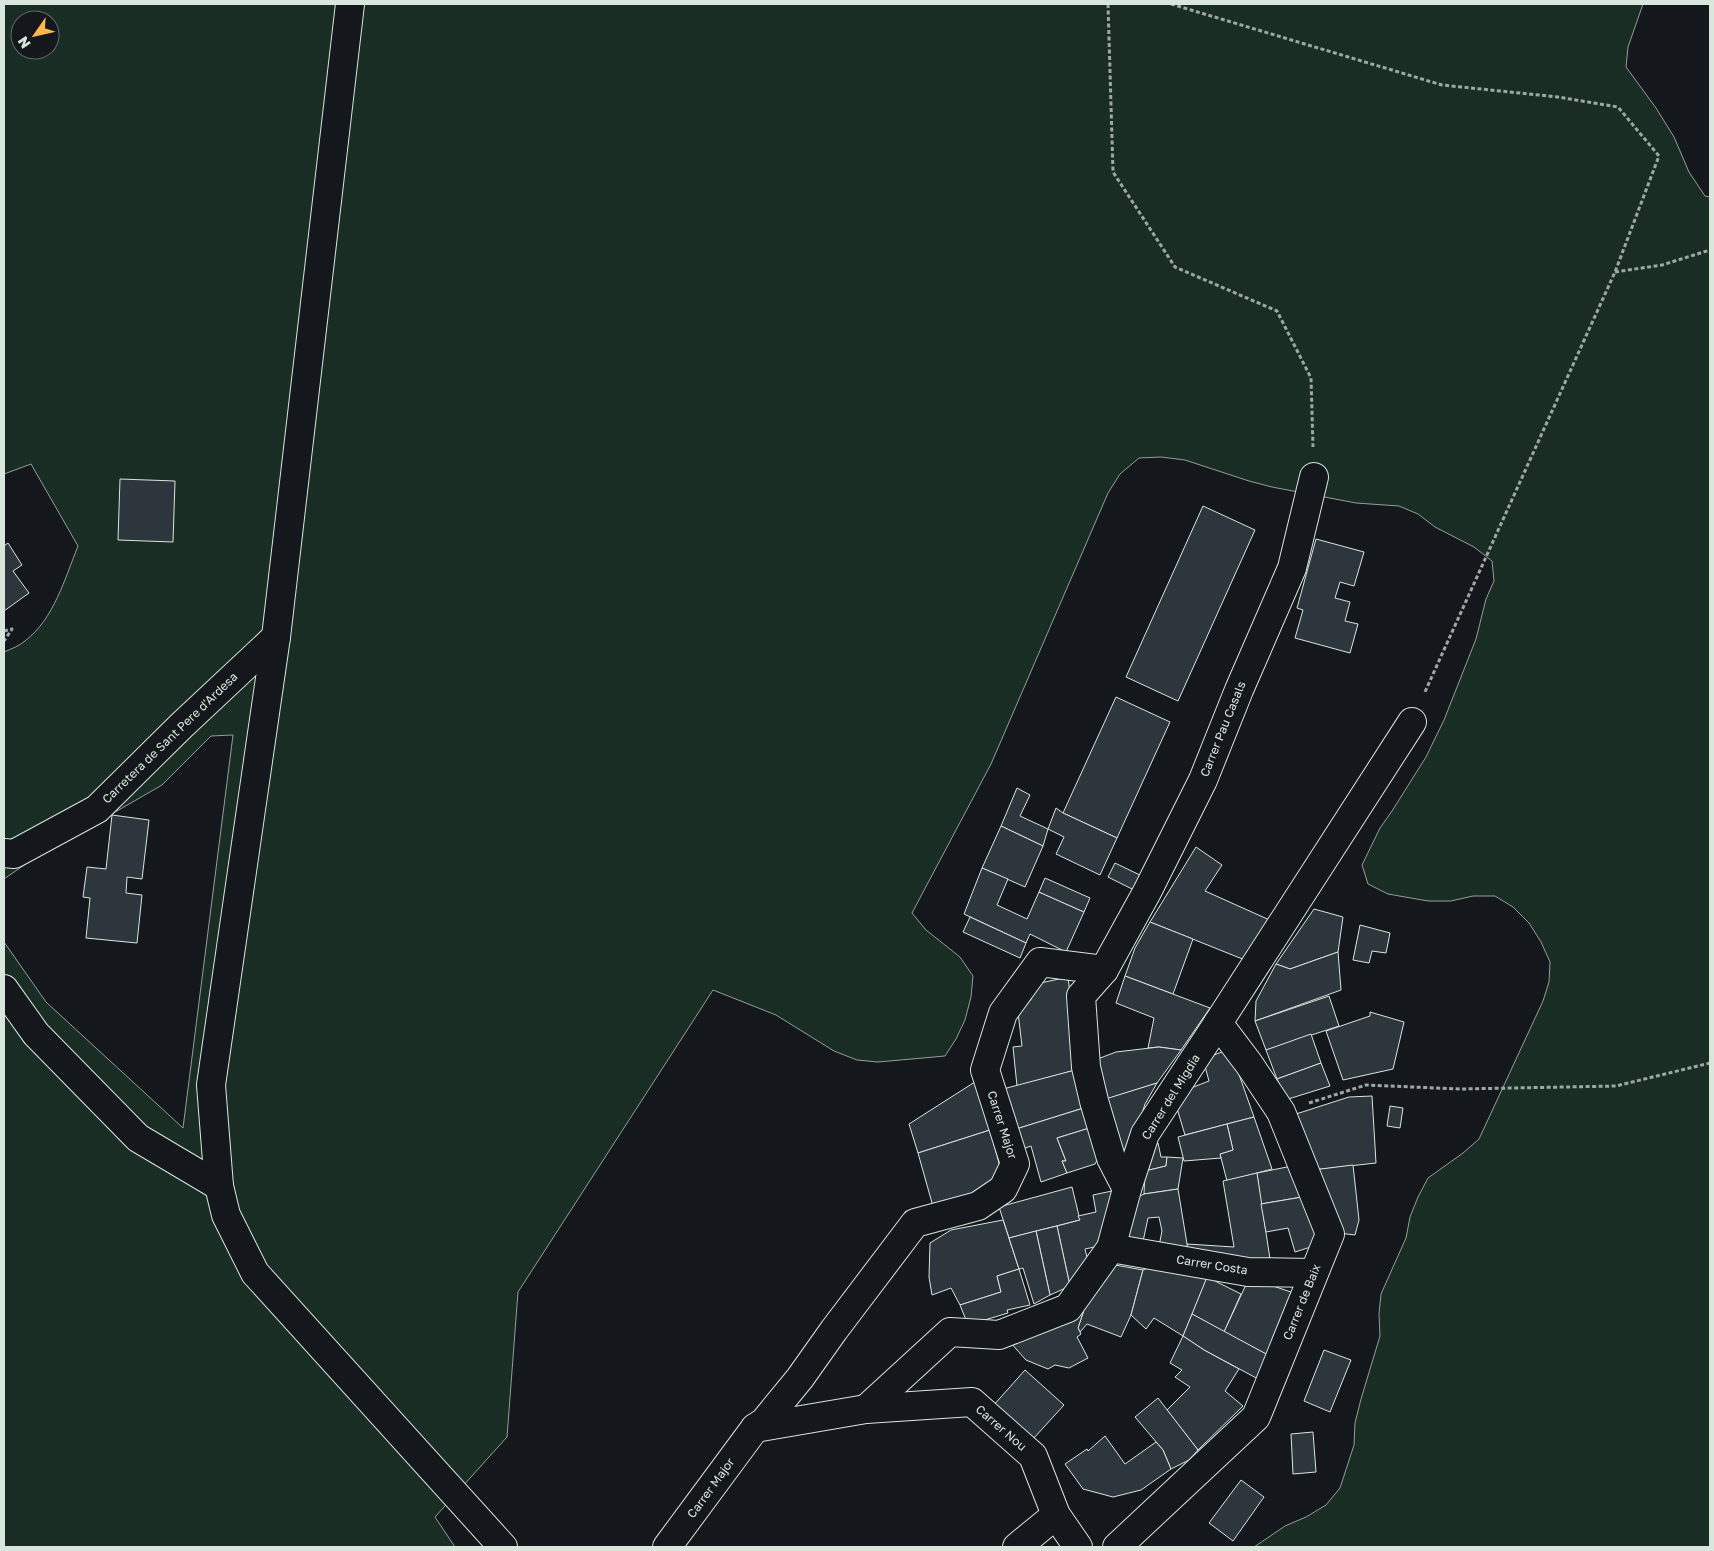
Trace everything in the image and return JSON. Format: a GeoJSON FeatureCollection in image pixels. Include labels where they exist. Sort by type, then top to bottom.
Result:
{"type":"FeatureCollection","features":[{"type":"Feature","properties":{"kind":"street"},"geometry":{"type":"LineString","coordinates":[[350,4],[276,637],[211,1085],[218,1186],[226,1215],[255,1273],[503,1547]]}},
{"type":"Feature","properties":{"kind":"street","name":"Carrer Pau Casals"},"geometry":{"type":"LineString","coordinates":[[1127,1188],[1111,1158],[1086,1068],[1081,996],[1104,970],[1147,892],[1203,780],[1238,690],[1292,568],[1314,477]]}},
{"type":"Feature","properties":{"kind":"street","name":"Carretera de Sant Pere d'Ardesa"},"geometry":{"type":"LineString","coordinates":[[4,852],[14,854],[97,808],[276,637]]}},
{"type":"Feature","properties":{"kind":"street","name":"Carrer del Migdia"},"geometry":{"type":"LineString","coordinates":[[866,1409],[950,1332],[999,1335],[1068,1308],[1111,1248],[1144,1134],[1218,1024],[1412,722]]}},
{"type":"Feature","properties":{"kind":"street","name":"Carrer Major"},"geometry":{"type":"LineString","coordinates":[[667,1547],[755,1428],[764,1422],[800,1378],[915,1223],[978,1206],[1003,1189],[1015,1164],[985,1070],[1003,1013],[1040,962],[1104,970]]}},
{"type":"Feature","properties":{"kind":"street"},"geometry":{"type":"LineString","coordinates":[[4,990],[36,1034],[138,1138],[218,1186]]}},
{"type":"Feature","properties":{"kind":"street","name":"Carrer de Baix"},"geometry":{"type":"LineString","coordinates":[[1117,1547],[1256,1417],[1330,1234],[1280,1112],[1249,1064],[1218,1024]]}},
{"type":"Feature","properties":{"kind":"street","name":"Carrer Costa"},"geometry":{"type":"LineString","coordinates":[[1111,1248],[1248,1272],[1314,1273]]}},
{"type":"Feature","properties":{"kind":"street","name":"Carrer Nou"},"geometry":{"type":"LineString","coordinates":[[866,1409],[972,1402],[1033,1456],[1056,1515],[1078,1547]]}},
{"type":"Feature","properties":{"kind":"street"},"geometry":{"type":"LineString","coordinates":[[755,1428],[866,1409]]}},
{"type":"Feature","properties":{"kind":"street"},"geometry":{"type":"LineString","coordinates":[[1017,1547],[1056,1515]]}},
{"type":"Feature","properties":{"kind":"path"},"geometry":{"type":"LineString","coordinates":[[1108,4],[1113,172],[1175,267],[1277,311],[1311,378],[1314,477]]}},
{"type":"Feature","properties":{"kind":"path"},"geometry":{"type":"LineString","coordinates":[[1171,4],[1442,85],[1558,97],[1618,107],[1659,156],[1615,272],[1412,722]]}},
{"type":"Feature","properties":{"kind":"path"},"geometry":{"type":"LineString","coordinates":[[1615,272],[1662,265],[1710,250]]}},
{"type":"Feature","properties":{"kind":"path"},"geometry":{"type":"LineString","coordinates":[[4,631],[12,629],[4,641]]}},
{"type":"Feature","properties":{"kind":"path"},"geometry":{"type":"LineString","coordinates":[[1280,1112],[1366,1085],[1460,1089],[1616,1086],[1710,1063]]}},
{"type":"Feature","properties":{"kind":"green space"},"geometry":{"type":"Polygon","coordinates":[[[4,4],[1643,4],[1628,47],[1626,67],[1656,108],[1674,137],[1689,172],[1705,196],[1710,197],[1710,1547],[1254,1547],[1285,1526],[1306,1517],[1326,1505],[1340,1488],[1354,1445],[1355,1423],[1380,1336],[1379,1314],[1381,1294],[1406,1238],[1410,1217],[1428,1178],[1479,1139],[1543,1001],[1549,982],[1550,962],[1541,942],[1529,923],[1513,907],[1495,896],[1473,896],[1451,901],[1428,901],[1388,894],[1368,884],[1362,865],[1380,828],[1426,757],[1444,720],[1476,639],[1486,599],[1494,581],[1492,561],[1474,547],[1435,527],[1418,514],[1399,506],[1356,503],[1272,487],[1185,460],[1161,457],[1139,458],[1120,474],[1108,493],[991,764],[912,913],[926,930],[960,957],[973,976],[971,997],[965,1020],[945,1056],[878,1062],[857,1060],[834,1051],[776,1015],[713,990],[518,1292],[507,1437],[435,1517],[455,1547],[4,1547],[4,942],[46,1002],[183,1128],[233,735],[211,736],[162,785],[27,863],[4,879],[4,652],[25,641],[44,621],[58,597],[78,546],[31,464],[4,474],[4,4]]]}},
{"type":"Feature","properties":{"kind":"building"},"geometry":{"type":"Polygon","coordinates":[[[120,479],[175,481],[173,542],[118,540],[120,479]]]}},
{"type":"Feature","properties":{"kind":"building"},"geometry":{"type":"Polygon","coordinates":[[[1203,506],[1255,530],[1178,701],[1126,677],[1203,506]]]}},
{"type":"Feature","properties":{"kind":"building"},"geometry":{"type":"Polygon","coordinates":[[[1316,539],[1364,552],[1354,586],[1340,582],[1335,598],[1350,602],[1345,621],[1358,624],[1350,653],[1295,638],[1303,610],[1297,608],[1316,539]]]}},
{"type":"Feature","properties":{"kind":"building"},"geometry":{"type":"Polygon","coordinates":[[[8,543],[22,565],[13,571],[29,593],[4,611],[4,546],[8,543]]]}},
{"type":"Feature","properties":{"kind":"building"},"geometry":{"type":"Polygon","coordinates":[[[1116,697],[1170,722],[1117,838],[1063,813],[1116,697]]]}},
{"type":"Feature","properties":{"kind":"building"},"geometry":{"type":"Polygon","coordinates":[[[1017,788],[1030,795],[1020,816],[1048,829],[1043,846],[1001,826],[1017,788]]]}},
{"type":"Feature","properties":{"kind":"building"},"geometry":{"type":"Polygon","coordinates":[[[1056,808],[1117,838],[1100,875],[1056,854],[1064,837],[1048,829],[1056,808]]]}},
{"type":"Feature","properties":{"kind":"building"},"geometry":{"type":"Polygon","coordinates":[[[112,815],[149,820],[142,879],[127,877],[126,893],[142,895],[137,943],[86,938],[90,898],[83,897],[87,867],[106,869],[112,815]]]}},
{"type":"Feature","properties":{"kind":"building"},"geometry":{"type":"Polygon","coordinates":[[[1001,826],[1043,846],[1025,887],[982,868],[1001,826]]]}},
{"type":"Feature","properties":{"kind":"building"},"geometry":{"type":"Polygon","coordinates":[[[1196,847],[1222,865],[1205,891],[1274,922],[1245,960],[1150,922],[1196,847]]]}},
{"type":"Feature","properties":{"kind":"building"},"geometry":{"type":"Polygon","coordinates":[[[1115,863],[1146,878],[1140,893],[1108,877],[1115,863]]]}},
{"type":"Feature","properties":{"kind":"building"},"geometry":{"type":"Polygon","coordinates":[[[982,868],[1008,879],[997,905],[1027,919],[1039,892],[1084,912],[1066,952],[1030,934],[1026,943],[964,914],[982,868]]]}},
{"type":"Feature","properties":{"kind":"building"},"geometry":{"type":"Polygon","coordinates":[[[1045,878],[1090,898],[1084,912],[1039,892],[1045,878]]]}},
{"type":"Feature","properties":{"kind":"building"},"geometry":{"type":"Polygon","coordinates":[[[1314,909],[1343,917],[1338,952],[1290,969],[1276,964],[1314,909]]]}},
{"type":"Feature","properties":{"kind":"building"},"geometry":{"type":"Polygon","coordinates":[[[970,917],[1026,943],[1020,958],[963,932],[970,917]]]}},
{"type":"Feature","properties":{"kind":"building"},"geometry":{"type":"Polygon","coordinates":[[[1150,922],[1193,939],[1173,994],[1125,976],[1135,948],[1150,922]]]}},
{"type":"Feature","properties":{"kind":"building"},"geometry":{"type":"Polygon","coordinates":[[[1360,925],[1390,933],[1386,953],[1372,951],[1369,963],[1353,960],[1360,925]]]}},
{"type":"Feature","properties":{"kind":"building"},"geometry":{"type":"Polygon","coordinates":[[[1338,952],[1341,990],[1255,1021],[1256,1001],[1276,964],[1290,969],[1338,952]]]}},
{"type":"Feature","properties":{"kind":"building"},"geometry":{"type":"Polygon","coordinates":[[[1125,976],[1210,1008],[1181,1050],[1159,1047],[1148,1048],[1154,1018],[1116,1003],[1125,976]]]}},
{"type":"Feature","properties":{"kind":"building"},"geometry":{"type":"Polygon","coordinates":[[[1068,977],[1079,1069],[1017,1086],[1013,1047],[1022,1046],[1017,1004],[1031,1000],[1027,986],[1068,977]]]}},
{"type":"Feature","properties":{"kind":"building"},"geometry":{"type":"Polygon","coordinates":[[[1329,996],[1339,1026],[1266,1050],[1255,1021],[1329,996]]]}},
{"type":"Feature","properties":{"kind":"building"},"geometry":{"type":"Polygon","coordinates":[[[1370,1012],[1404,1022],[1393,1069],[1343,1080],[1326,1031],[1370,1016],[1370,1012]]]}},
{"type":"Feature","properties":{"kind":"building"},"geometry":{"type":"Polygon","coordinates":[[[1311,1034],[1321,1063],[1277,1079],[1266,1050],[1311,1034]]]}},
{"type":"Feature","properties":{"kind":"building"},"geometry":{"type":"Polygon","coordinates":[[[1159,1047],[1181,1050],[1157,1083],[1104,1100],[1095,1060],[1116,1052],[1159,1047]]]}},
{"type":"Feature","properties":{"kind":"building"},"geometry":{"type":"Polygon","coordinates":[[[1230,1049],[1254,1117],[1185,1135],[1173,1095],[1209,1081],[1203,1059],[1230,1049]]]}},
{"type":"Feature","properties":{"kind":"building"},"geometry":{"type":"Polygon","coordinates":[[[1321,1063],[1330,1086],[1285,1100],[1277,1079],[1321,1063]]]}},
{"type":"Feature","properties":{"kind":"building"},"geometry":{"type":"Polygon","coordinates":[[[1079,1069],[1090,1106],[1013,1130],[1003,1089],[1079,1069]]]}},
{"type":"Feature","properties":{"kind":"building"},"geometry":{"type":"Polygon","coordinates":[[[978,1080],[990,1130],[918,1153],[909,1124],[978,1080]]]}},
{"type":"Feature","properties":{"kind":"building"},"geometry":{"type":"Polygon","coordinates":[[[1157,1083],[1145,1104],[1129,1154],[1117,1157],[1099,1101],[1157,1083]]]}},
{"type":"Feature","properties":{"kind":"building"},"geometry":{"type":"Polygon","coordinates":[[[1372,1096],[1376,1163],[1313,1170],[1296,1114],[1349,1097],[1372,1096]]]}},
{"type":"Feature","properties":{"kind":"building"},"geometry":{"type":"Polygon","coordinates":[[[1090,1106],[1096,1126],[1057,1138],[1066,1161],[1062,1161],[1067,1173],[1041,1182],[1031,1146],[1020,1150],[1013,1130],[1090,1106]]]}},
{"type":"Feature","properties":{"kind":"building"},"geometry":{"type":"Polygon","coordinates":[[[1390,1106],[1403,1108],[1400,1128],[1387,1126],[1390,1106]]]}},
{"type":"Feature","properties":{"kind":"building"},"geometry":{"type":"Polygon","coordinates":[[[1254,1117],[1272,1169],[1227,1181],[1220,1154],[1233,1150],[1227,1124],[1254,1117]]]}},
{"type":"Feature","properties":{"kind":"building"},"geometry":{"type":"Polygon","coordinates":[[[1227,1124],[1233,1150],[1220,1154],[1221,1158],[1184,1161],[1178,1137],[1227,1124]]]}},
{"type":"Feature","properties":{"kind":"building"},"geometry":{"type":"Polygon","coordinates":[[[1096,1126],[1103,1149],[1095,1164],[1067,1173],[1062,1161],[1066,1161],[1057,1138],[1096,1126]]]}},
{"type":"Feature","properties":{"kind":"building"},"geometry":{"type":"Polygon","coordinates":[[[990,1130],[1003,1178],[987,1196],[934,1210],[918,1153],[990,1130]]]}},
{"type":"Feature","properties":{"kind":"building"},"geometry":{"type":"Polygon","coordinates":[[[1158,1143],[1161,1157],[1167,1157],[1166,1166],[1145,1171],[1146,1147],[1158,1143]]]}},
{"type":"Feature","properties":{"kind":"building"},"geometry":{"type":"Polygon","coordinates":[[[1167,1157],[1183,1158],[1178,1189],[1144,1194],[1145,1171],[1166,1166],[1167,1157]]]}},
{"type":"Feature","properties":{"kind":"building"},"geometry":{"type":"Polygon","coordinates":[[[1297,1165],[1308,1196],[1261,1204],[1257,1173],[1297,1165]]]}},
{"type":"Feature","properties":{"kind":"building"},"geometry":{"type":"Polygon","coordinates":[[[1353,1165],[1359,1220],[1355,1235],[1331,1232],[1313,1170],[1353,1165]]]}},
{"type":"Feature","properties":{"kind":"building"},"geometry":{"type":"Polygon","coordinates":[[[1257,1173],[1270,1259],[1243,1268],[1188,1257],[1187,1244],[1234,1247],[1223,1181],[1257,1173]]]}},
{"type":"Feature","properties":{"kind":"building"},"geometry":{"type":"Polygon","coordinates":[[[1072,1187],[1080,1220],[1009,1238],[999,1207],[1072,1187]]]}},
{"type":"Feature","properties":{"kind":"building"},"geometry":{"type":"Polygon","coordinates":[[[1178,1189],[1188,1257],[1158,1251],[1162,1231],[1159,1217],[1148,1218],[1142,1246],[1122,1242],[1131,1200],[1144,1194],[1178,1189]]]}},
{"type":"Feature","properties":{"kind":"building"},"geometry":{"type":"Polygon","coordinates":[[[1112,1191],[1103,1230],[1104,1245],[1085,1249],[1089,1265],[1070,1286],[1057,1226],[1080,1220],[1078,1216],[1096,1212],[1093,1195],[1112,1191]]]}},
{"type":"Feature","properties":{"kind":"building"},"geometry":{"type":"Polygon","coordinates":[[[1308,1196],[1320,1244],[1295,1252],[1288,1228],[1266,1232],[1261,1204],[1308,1196]]]}},
{"type":"Feature","properties":{"kind":"building"},"geometry":{"type":"Polygon","coordinates":[[[1003,1220],[1019,1269],[997,1276],[1001,1292],[960,1305],[951,1288],[932,1295],[929,1277],[930,1243],[951,1230],[1003,1220]]]}},
{"type":"Feature","properties":{"kind":"building"},"geometry":{"type":"Polygon","coordinates":[[[1057,1226],[1070,1286],[1050,1295],[1036,1231],[1057,1226]]]}},
{"type":"Feature","properties":{"kind":"building"},"geometry":{"type":"Polygon","coordinates":[[[1036,1231],[1050,1295],[1034,1304],[1023,1268],[1019,1269],[1009,1238],[1036,1231]]]}},
{"type":"Feature","properties":{"kind":"building"},"geometry":{"type":"Polygon","coordinates":[[[1104,1263],[1143,1270],[1131,1315],[1121,1337],[1087,1324],[1080,1332],[1078,1328],[1084,1310],[1104,1271],[1104,1263]]]}},
{"type":"Feature","properties":{"kind":"building"},"geometry":{"type":"Polygon","coordinates":[[[1158,1264],[1207,1278],[1183,1336],[1154,1318],[1146,1329],[1131,1315],[1143,1270],[1158,1264]]]}},
{"type":"Feature","properties":{"kind":"building"},"geometry":{"type":"Polygon","coordinates":[[[1019,1269],[1030,1305],[1007,1310],[1008,1313],[968,1325],[960,1305],[1001,1292],[997,1276],[1019,1269]]]}},
{"type":"Feature","properties":{"kind":"building"},"geometry":{"type":"Polygon","coordinates":[[[1207,1277],[1241,1294],[1224,1332],[1192,1314],[1207,1277]]]}},
{"type":"Feature","properties":{"kind":"building"},"geometry":{"type":"Polygon","coordinates":[[[1249,1278],[1294,1293],[1270,1356],[1224,1332],[1249,1278]]]}},
{"type":"Feature","properties":{"kind":"building"},"geometry":{"type":"Polygon","coordinates":[[[1079,1308],[1084,1310],[1078,1328],[1081,1334],[1077,1337],[1088,1358],[1069,1368],[1055,1365],[1048,1369],[1026,1360],[1009,1341],[1079,1308]]]}},
{"type":"Feature","properties":{"kind":"building"},"geometry":{"type":"Polygon","coordinates":[[[1192,1314],[1270,1356],[1260,1380],[1204,1350],[1183,1336],[1192,1314]]]}},
{"type":"Feature","properties":{"kind":"building"},"geometry":{"type":"Polygon","coordinates":[[[1183,1336],[1239,1369],[1225,1391],[1243,1406],[1198,1450],[1167,1410],[1190,1387],[1175,1377],[1182,1370],[1170,1363],[1183,1336]]]}},
{"type":"Feature","properties":{"kind":"building"},"geometry":{"type":"Polygon","coordinates":[[[1324,1350],[1351,1360],[1330,1412],[1304,1401],[1324,1350]]]}},
{"type":"Feature","properties":{"kind":"building"},"geometry":{"type":"Polygon","coordinates":[[[1025,1370],[1064,1405],[1033,1439],[993,1406],[1025,1370]]]}},
{"type":"Feature","properties":{"kind":"building"},"geometry":{"type":"Polygon","coordinates":[[[1158,1398],[1198,1450],[1189,1460],[1171,1469],[1163,1450],[1135,1417],[1158,1398]]]}},
{"type":"Feature","properties":{"kind":"building"},"geometry":{"type":"Polygon","coordinates":[[[1313,1432],[1316,1472],[1293,1474],[1291,1434],[1313,1432]]]}},
{"type":"Feature","properties":{"kind":"building"},"geometry":{"type":"Polygon","coordinates":[[[1105,1436],[1125,1464],[1156,1442],[1163,1450],[1171,1469],[1141,1490],[1113,1497],[1083,1489],[1065,1464],[1087,1449],[1088,1451],[1105,1436]]]}},
{"type":"Feature","properties":{"kind":"building"},"geometry":{"type":"Polygon","coordinates":[[[1241,1480],[1264,1497],[1233,1541],[1209,1523],[1241,1480]]]}}]}
